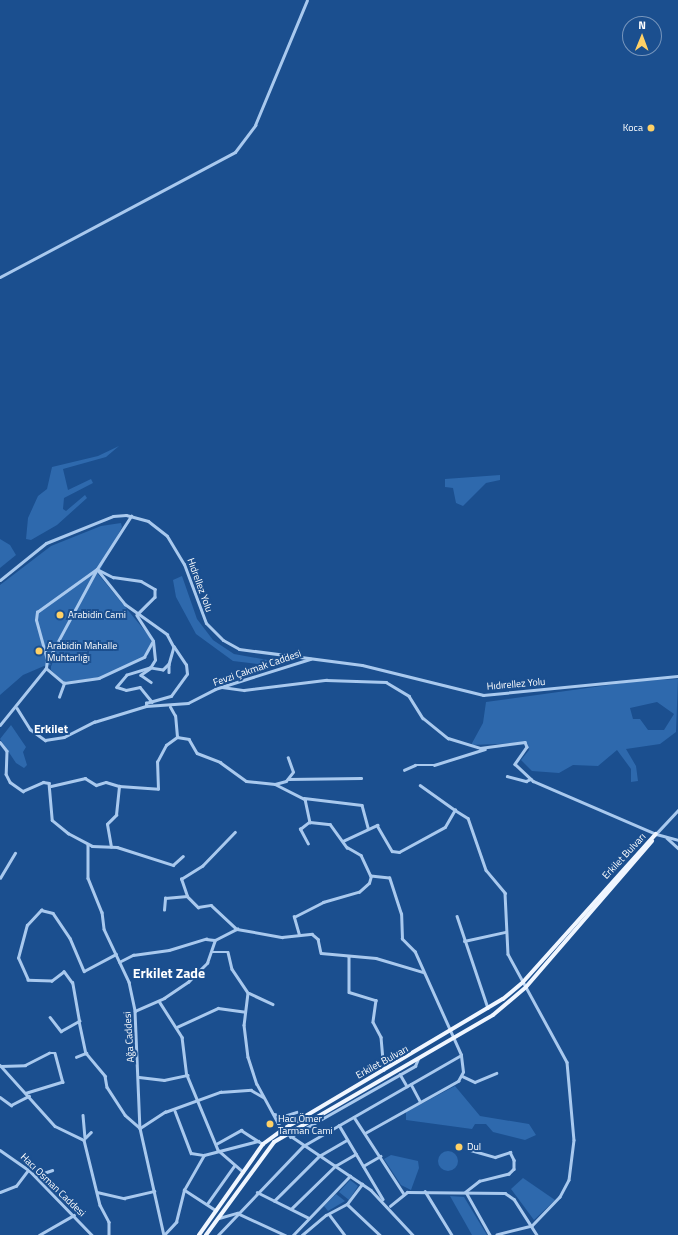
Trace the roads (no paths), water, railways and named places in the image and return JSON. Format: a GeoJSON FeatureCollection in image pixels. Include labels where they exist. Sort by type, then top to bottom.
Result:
{"type":"FeatureCollection","features":[{"type":"Feature","properties":{"kind":"main road","name":"Erkilet Bulvarı"},"geometry":{"type":"LineString","coordinates":[[199,1235],[263,1144],[282,1130],[384,1070],[451,1033],[489,1009],[523,982],[656,834]]}},
{"type":"Feature","properties":{"kind":"main road","name":"Erkilet Bulvarı"},"geometry":{"type":"LineString","coordinates":[[206,1235],[260,1156],[289,1135],[419,1057],[493,1015],[526,987],[656,834]]}},
{"type":"Feature","properties":{"kind":"street"},"geometry":{"type":"LineString","coordinates":[[0,277],[235,152],[255,125],[307,0]]}},
{"type":"Feature","properties":{"kind":"street","name":"Hıdrellez Yolu"},"geometry":{"type":"LineString","coordinates":[[0,580],[46,543],[113,516],[131,516],[156,526],[173,544],[184,564],[204,620],[220,638],[249,652],[312,658]]}},
{"type":"Feature","properties":{"kind":"street"},"geometry":{"type":"LineString","coordinates":[[0,725],[17,708],[46,668],[47,660],[97,569],[131,516]]}},
{"type":"Feature","properties":{"kind":"street"},"geometry":{"type":"LineString","coordinates":[[97,569],[155,588],[155,597],[137,615]]}},
{"type":"Feature","properties":{"kind":"street"},"geometry":{"type":"LineString","coordinates":[[97,569],[137,615],[153,642],[155,660],[150,668],[141,675],[151,682]]}},
{"type":"Feature","properties":{"kind":"street"},"geometry":{"type":"LineString","coordinates":[[47,660],[36,620],[37,612],[97,569]]}},
{"type":"Feature","properties":{"kind":"street"},"geometry":{"type":"LineString","coordinates":[[137,615],[162,628],[186,665],[187,674],[171,696],[146,703],[146,706]]}},
{"type":"Feature","properties":{"kind":"street"},"geometry":{"type":"LineString","coordinates":[[46,668],[64,683],[97,678],[148,654],[153,642]]}},
{"type":"Feature","properties":{"kind":"street"},"geometry":{"type":"LineString","coordinates":[[170,672],[169,664],[174,647]]}},
{"type":"Feature","properties":{"kind":"street","name":"Hıdırellez Yolu"},"geometry":{"type":"LineString","coordinates":[[312,658],[366,666],[483,695],[678,676]]}},
{"type":"Feature","properties":{"kind":"street","name":"Fevzi Çakmak Caddesi"},"geometry":{"type":"LineString","coordinates":[[17,708],[30,730],[45,740],[64,737],[94,722],[146,706],[170,706],[197,700],[222,686],[312,658]]}},
{"type":"Feature","properties":{"kind":"street"},"geometry":{"type":"LineString","coordinates":[[152,702],[140,687],[126,690],[117,687],[127,675],[150,668],[163,670],[169,664]]}},
{"type":"Feature","properties":{"kind":"street"},"geometry":{"type":"LineString","coordinates":[[222,686],[244,690],[326,680],[383,681],[409,696],[422,716],[445,736],[470,747],[487,748],[526,743],[525,752],[515,764],[531,779],[656,834],[678,840]]}},
{"type":"Feature","properties":{"kind":"street"},"geometry":{"type":"LineString","coordinates":[[59,697],[64,683]]}},
{"type":"Feature","properties":{"kind":"street"},"geometry":{"type":"LineString","coordinates":[[170,706],[177,738]]}},
{"type":"Feature","properties":{"kind":"street"},"geometry":{"type":"LineString","coordinates":[[0,742],[7,751],[6,774],[12,784],[23,791],[43,782],[51,786],[85,778],[96,785],[106,782],[120,786],[158,789],[157,762],[166,745],[177,738],[189,739],[197,753],[220,762],[246,781],[275,784],[303,798],[362,805],[368,828]]}},
{"type":"Feature","properties":{"kind":"street"},"geometry":{"type":"LineString","coordinates":[[404,770],[415,765],[434,766],[487,748]]}},
{"type":"Feature","properties":{"kind":"street"},"geometry":{"type":"LineString","coordinates":[[288,758],[293,772],[288,779]]}},
{"type":"Feature","properties":{"kind":"street"},"geometry":{"type":"LineString","coordinates":[[507,776],[526,782],[531,779]]}},
{"type":"Feature","properties":{"kind":"street"},"geometry":{"type":"LineString","coordinates":[[275,784],[288,779],[361,778]]}},
{"type":"Feature","properties":{"kind":"street"},"geometry":{"type":"LineString","coordinates":[[420,785],[468,818],[486,870],[505,893],[505,932],[508,954],[567,1062],[574,1136],[567,1185],[532,1226],[511,1234],[497,1235]]}},
{"type":"Feature","properties":{"kind":"street"},"geometry":{"type":"LineString","coordinates":[[51,786],[52,821],[88,845],[111,847],[173,865],[183,856]]}},
{"type":"Feature","properties":{"kind":"street"},"geometry":{"type":"LineString","coordinates":[[111,847],[112,838],[107,824],[116,815],[120,786]]}},
{"type":"Feature","properties":{"kind":"street"},"geometry":{"type":"LineString","coordinates":[[303,798],[310,822]]}},
{"type":"Feature","properties":{"kind":"street"},"geometry":{"type":"LineString","coordinates":[[343,841],[368,828],[379,825],[392,851],[398,852],[446,827],[455,810]]}},
{"type":"Feature","properties":{"kind":"street"},"geometry":{"type":"LineString","coordinates":[[656,834],[678,810]]}},
{"type":"Feature","properties":{"kind":"street"},"geometry":{"type":"LineString","coordinates":[[299,936],[294,917],[323,902],[358,892],[369,883],[371,876],[361,855],[343,841],[330,824],[310,822],[300,829],[308,844]]}},
{"type":"Feature","properties":{"kind":"street"},"geometry":{"type":"LineString","coordinates":[[235,832],[202,866],[181,879],[187,896],[198,907],[211,904],[237,929],[258,936],[316,936],[321,953],[381,959],[423,972]]}},
{"type":"Feature","properties":{"kind":"street"},"geometry":{"type":"LineString","coordinates":[[667,838],[678,848]]}},
{"type":"Feature","properties":{"kind":"street","name":"Ağa Caddesi"},"geometry":{"type":"LineString","coordinates":[[88,845],[88,878],[119,962],[135,1011],[140,1128],[164,1235]]}},
{"type":"Feature","properties":{"kind":"street"},"geometry":{"type":"LineString","coordinates":[[0,878],[15,853]]}},
{"type":"Feature","properties":{"kind":"street"},"geometry":{"type":"LineString","coordinates":[[371,876],[389,878],[401,914],[402,939],[414,950],[461,1055],[462,1076]]}},
{"type":"Feature","properties":{"kind":"street"},"geometry":{"type":"LineString","coordinates":[[164,910],[165,898],[187,896]]}},
{"type":"Feature","properties":{"kind":"street"},"geometry":{"type":"LineString","coordinates":[[116,954],[85,972],[70,938],[51,911],[41,910],[27,925],[18,958],[28,980],[52,981],[64,972],[72,983],[86,1053],[105,1076],[107,1087],[125,1115],[140,1128],[165,1112],[174,1111],[198,1101],[235,1090],[251,1090],[264,1097]]}},
{"type":"Feature","properties":{"kind":"street"},"geometry":{"type":"LineString","coordinates":[[457,916],[464,941],[489,1009]]}},
{"type":"Feature","properties":{"kind":"street"},"geometry":{"type":"LineString","coordinates":[[119,962],[133,955],[169,950],[206,939],[214,940],[237,929]]}},
{"type":"Feature","properties":{"kind":"street"},"geometry":{"type":"LineString","coordinates":[[464,941],[505,932]]}},
{"type":"Feature","properties":{"kind":"street"},"geometry":{"type":"LineString","coordinates":[[135,1011],[159,1001],[193,978],[212,952],[214,940]]}},
{"type":"Feature","properties":{"kind":"street"},"geometry":{"type":"LineString","coordinates":[[212,952],[228,952],[232,969],[248,992],[273,1004]]}},
{"type":"Feature","properties":{"kind":"street"},"geometry":{"type":"LineString","coordinates":[[349,957],[349,992],[376,1000],[373,1022],[381,1037],[384,1070]]}},
{"type":"Feature","properties":{"kind":"street"},"geometry":{"type":"LineString","coordinates":[[248,992],[245,1012],[248,1057],[264,1097],[282,1130],[303,1146],[362,1184],[384,1201],[390,1206],[413,1235]]}},
{"type":"Feature","properties":{"kind":"street"},"geometry":{"type":"LineString","coordinates":[[159,1001],[177,1027],[187,1075],[218,1150],[243,1173]]}},
{"type":"Feature","properties":{"kind":"street"},"geometry":{"type":"LineString","coordinates":[[177,1027],[218,1008],[245,1012]]}},
{"type":"Feature","properties":{"kind":"street"},"geometry":{"type":"LineString","coordinates":[[50,1017],[61,1031],[79,1021]]}},
{"type":"Feature","properties":{"kind":"street"},"geometry":{"type":"LineString","coordinates":[[0,1065],[25,1065],[55,1053],[63,1082],[28,1095],[11,1105],[0,1097]]}},
{"type":"Feature","properties":{"kind":"street"},"geometry":{"type":"LineString","coordinates":[[76,1057],[86,1053]]}},
{"type":"Feature","properties":{"kind":"street"},"geometry":{"type":"LineString","coordinates":[[218,1235],[257,1192],[303,1146],[461,1055]]}},
{"type":"Feature","properties":{"kind":"street"},"geometry":{"type":"LineString","coordinates":[[289,1135],[415,1066],[419,1057]]}},
{"type":"Feature","properties":{"kind":"street"},"geometry":{"type":"LineString","coordinates":[[0,1065],[55,1126],[84,1138]]}},
{"type":"Feature","properties":{"kind":"street"},"geometry":{"type":"LineString","coordinates":[[462,1076],[476,1082],[496,1073]]}},
{"type":"Feature","properties":{"kind":"street"},"geometry":{"type":"LineString","coordinates":[[400,1074],[407,1086]]}},
{"type":"Feature","properties":{"kind":"street"},"geometry":{"type":"LineString","coordinates":[[139,1077],[164,1080],[187,1075]]}},
{"type":"Feature","properties":{"kind":"street"},"geometry":{"type":"LineString","coordinates":[[365,1133],[462,1076]]}},
{"type":"Feature","properties":{"kind":"street"},"geometry":{"type":"LineString","coordinates":[[411,1084],[420,1101]]}},
{"type":"Feature","properties":{"kind":"street"},"geometry":{"type":"LineString","coordinates":[[174,1111],[191,1153],[204,1155],[218,1150],[258,1141]]}},
{"type":"Feature","properties":{"kind":"street"},"geometry":{"type":"LineString","coordinates":[[273,1114],[284,1116],[296,1112]]}},
{"type":"Feature","properties":{"kind":"street"},"geometry":{"type":"LineString","coordinates":[[83,1115],[84,1138],[97,1192],[109,1222],[109,1235]]}},
{"type":"Feature","properties":{"kind":"street"},"geometry":{"type":"LineString","coordinates":[[354,1117],[404,1194]]}},
{"type":"Feature","properties":{"kind":"street"},"geometry":{"type":"LineString","coordinates":[[339,1126],[384,1201]]}},
{"type":"Feature","properties":{"kind":"street"},"geometry":{"type":"LineString","coordinates":[[216,1144],[241,1130],[263,1144]]}},
{"type":"Feature","properties":{"kind":"street"},"geometry":{"type":"LineString","coordinates":[[84,1138],[91,1132]]}},
{"type":"Feature","properties":{"kind":"street"},"geometry":{"type":"LineString","coordinates":[[274,1201],[319,1156],[348,1140]]}},
{"type":"Feature","properties":{"kind":"street"},"geometry":{"type":"LineString","coordinates":[[466,1192],[480,1181],[508,1175],[515,1164],[510,1152],[495,1157],[467,1149]]}},
{"type":"Feature","properties":{"kind":"street","name":"Hacı Osman Caddesi"},"geometry":{"type":"LineString","coordinates":[[0,1150],[29,1170],[92,1235]]}},
{"type":"Feature","properties":{"kind":"street"},"geometry":{"type":"LineString","coordinates":[[291,1209],[335,1166],[356,1154]]}},
{"type":"Feature","properties":{"kind":"street"},"geometry":{"type":"LineString","coordinates":[[164,1235],[176,1222],[184,1190],[204,1155]]}},
{"type":"Feature","properties":{"kind":"street"},"geometry":{"type":"LineString","coordinates":[[364,1166],[380,1156]]}},
{"type":"Feature","properties":{"kind":"street"},"geometry":{"type":"LineString","coordinates":[[207,1204],[234,1166]]}},
{"type":"Feature","properties":{"kind":"street"},"geometry":{"type":"LineString","coordinates":[[0,1192],[16,1186],[29,1170]]}},
{"type":"Feature","properties":{"kind":"street"},"geometry":{"type":"LineString","coordinates":[[35,1176],[52,1170]]}},
{"type":"Feature","properties":{"kind":"street"},"geometry":{"type":"LineString","coordinates":[[293,1235],[350,1176]]}},
{"type":"Feature","properties":{"kind":"street"},"geometry":{"type":"LineString","coordinates":[[302,1235],[329,1214],[347,1204],[362,1184]]}},
{"type":"Feature","properties":{"kind":"street"},"geometry":{"type":"LineString","coordinates":[[184,1190],[216,1211]]}},
{"type":"Feature","properties":{"kind":"street"},"geometry":{"type":"LineString","coordinates":[[97,1192],[124,1198],[154,1191]]}},
{"type":"Feature","properties":{"kind":"street"},"geometry":{"type":"LineString","coordinates":[[390,1206],[404,1194],[425,1191],[510,1195],[537,1235]]}},
{"type":"Feature","properties":{"kind":"street"},"geometry":{"type":"LineString","coordinates":[[425,1191],[452,1235]]}},
{"type":"Feature","properties":{"kind":"street"},"geometry":{"type":"LineString","coordinates":[[257,1192],[308,1219],[312,1226]]}},
{"type":"Feature","properties":{"kind":"street"},"geometry":{"type":"LineString","coordinates":[[466,1192],[490,1235]]}},
{"type":"Feature","properties":{"kind":"street"},"geometry":{"type":"LineString","coordinates":[[347,1204],[380,1235]]}},
{"type":"Feature","properties":{"kind":"street"},"geometry":{"type":"LineString","coordinates":[[215,1221],[237,1213],[285,1235]]}},
{"type":"Feature","properties":{"kind":"street"},"geometry":{"type":"LineString","coordinates":[[329,1214],[345,1235]]}},
{"type":"Feature","properties":{"kind":"street"},"geometry":{"type":"LineString","coordinates":[[39,1235],[74,1215]]}},
{"type":"Feature","properties":{"kind":"street"},"geometry":{"type":"LineString","coordinates":[[46,1231],[47,1235]]}},
{"type":"Feature","properties":{"kind":"place","name":"Koca"},"geometry":{"type":"Point","coordinates":[651,128]}},
{"type":"Feature","properties":{"kind":"place","name":"Arabidin Cami"},"geometry":{"type":"Point","coordinates":[60,615]}},
{"type":"Feature","properties":{"kind":"place","name":"Arabidin Mahalle Muhtarlığı"},"geometry":{"type":"Point","coordinates":[39,651]}},
{"type":"Feature","properties":{"kind":"place","name":"Hacı Ömer Tarman Cami"},"geometry":{"type":"Point","coordinates":[270,1124]}},
{"type":"Feature","properties":{"kind":"place","name":"Dul"},"geometry":{"type":"Point","coordinates":[459,1147]}},
{"type":"Feature","properties":{"kind":"district","name":"Erkilet"},"geometry":{"type":"Point","coordinates":[51,729]}},
{"type":"Feature","properties":{"kind":"district","name":"Erkilet Zade"},"geometry":{"type":"Point","coordinates":[169,973]}}]}
